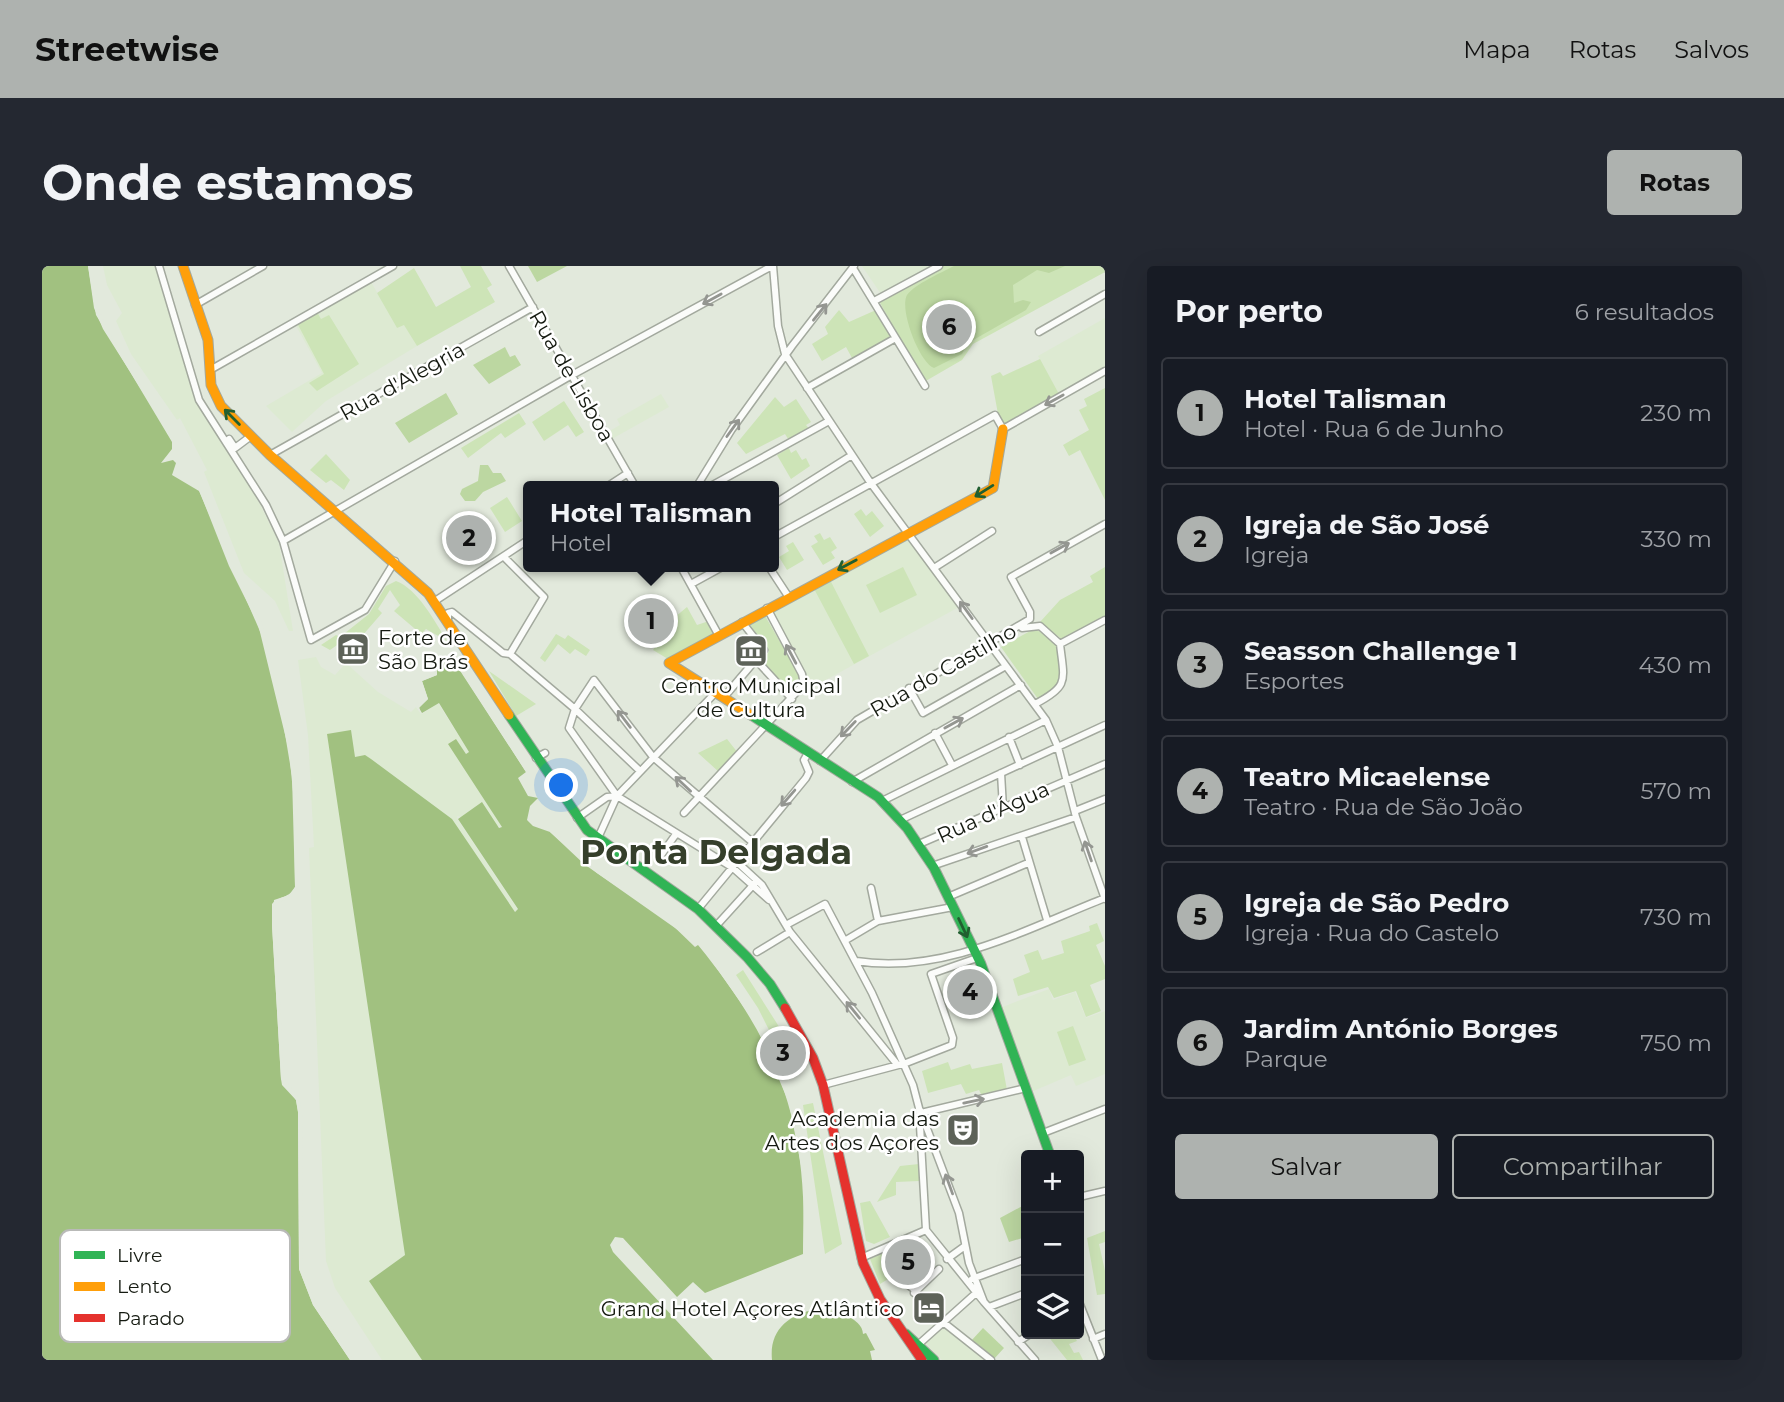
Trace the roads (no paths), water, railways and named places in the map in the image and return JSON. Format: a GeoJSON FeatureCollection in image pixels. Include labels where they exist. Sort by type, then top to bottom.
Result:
{"type":"FeatureCollection","features":[{"type":"Feature","properties":{"kind":"main road"},"geometry":{"type":"LineString","coordinates":[[183,266],[208,340],[214,396],[270,455],[395,561],[435,601],[577,818],[598,838],[698,909],[769,984],[813,1058],[823,1085],[861,1258],[880,1299],[922,1360]]}},
{"type":"Feature","properties":{"kind":"main road"},"geometry":{"type":"LineString","coordinates":[[1003,429],[993,488],[788,596],[669,663],[721,693],[882,801],[919,844],[975,954],[1048,1150]]}},
{"type":"Feature","properties":{"kind":"main road"},"geometry":{"type":"LineString","coordinates":[[916,1348],[934,1360]]}},
{"type":"Feature","properties":{"kind":"street"},"geometry":{"type":"LineString","coordinates":[[159,266],[199,400],[266,505],[283,541],[311,640],[365,610],[395,561]]}},
{"type":"Feature","properties":{"kind":"street"},"geometry":{"type":"LineString","coordinates":[[195,305],[263,266]]}},
{"type":"Feature","properties":{"kind":"street"},"geometry":{"type":"LineString","coordinates":[[210,370],[393,266]]}},
{"type":"Feature","properties":{"kind":"street","name":"Rua de Lisboa"},"geometry":{"type":"LineString","coordinates":[[509,266],[632,481]]}},
{"type":"Feature","properties":{"kind":"street"},"geometry":{"type":"LineString","coordinates":[[283,541],[572,375],[773,266],[778,326],[785,354],[870,482],[1046,720],[1058,747],[1075,814],[1105,898],[1047,920],[931,974],[953,1038],[952,1045],[905,1063],[823,1085]]}},
{"type":"Feature","properties":{"kind":"street"},"geometry":{"type":"LineString","coordinates":[[876,300],[938,266]]}},
{"type":"Feature","properties":{"kind":"street"},"geometry":{"type":"LineString","coordinates":[[700,481],[728,435],[785,354],[854,267],[925,386]]}},
{"type":"Feature","properties":{"kind":"street"},"geometry":{"type":"LineString","coordinates":[[1039,332],[1105,294]]}},
{"type":"Feature","properties":{"kind":"street","name":"Rua d'Alegria"},"geometry":{"type":"LineString","coordinates":[[270,455],[533,307]]}},
{"type":"Feature","properties":{"kind":"street"},"geometry":{"type":"LineString","coordinates":[[807,388],[894,339]]}},
{"type":"Feature","properties":{"kind":"street"},"geometry":{"type":"LineString","coordinates":[[779,534],[995,415],[1003,429],[1105,372]]}},
{"type":"Feature","properties":{"kind":"street"},"geometry":{"type":"LineString","coordinates":[[720,481],[829,421]]}},
{"type":"Feature","properties":{"kind":"street"},"geometry":{"type":"LineString","coordinates":[[229,439],[235,448],[251,436]]}},
{"type":"Feature","properties":{"kind":"street"},"geometry":{"type":"LineString","coordinates":[[779,501],[852,455]]}},
{"type":"Feature","properties":{"kind":"street"},"geometry":{"type":"LineString","coordinates":[[616,481],[628,473]]}},
{"type":"Feature","properties":{"kind":"street","name":"Rua do Castilho"},"geometry":{"type":"LineString","coordinates":[[820,761],[857,720],[990,644],[1031,616],[1012,581],[1016,572],[1105,524]]}},
{"type":"Feature","properties":{"kind":"street"},"geometry":{"type":"LineString","coordinates":[[934,568],[992,531]]}},
{"type":"Feature","properties":{"kind":"street"},"geometry":{"type":"LineString","coordinates":[[435,601],[523,544]]}},
{"type":"Feature","properties":{"kind":"street"},"geometry":{"type":"LineString","coordinates":[[504,557],[544,597],[510,654]]}},
{"type":"Feature","properties":{"kind":"street"},"geometry":{"type":"LineString","coordinates":[[684,572],[718,634]]}},
{"type":"Feature","properties":{"kind":"street"},"geometry":{"type":"LineString","coordinates":[[691,584],[713,572]]}},
{"type":"Feature","properties":{"kind":"street"},"geometry":{"type":"LineString","coordinates":[[772,572],[788,596]]}},
{"type":"Feature","properties":{"kind":"street"},"geometry":{"type":"LineString","coordinates":[[684,813],[792,699],[804,680],[767,608]]}},
{"type":"Feature","properties":{"kind":"street"},"geometry":{"type":"LineString","coordinates":[[448,619],[448,613],[452,612],[503,653],[510,654],[575,709],[640,771]]}},
{"type":"Feature","properties":{"kind":"street"},"geometry":{"type":"LineString","coordinates":[[1060,644],[1105,620]]}},
{"type":"Feature","properties":{"kind":"street"},"geometry":{"type":"LineString","coordinates":[[598,838],[617,796],[653,757],[756,660],[763,647],[742,622]]}},
{"type":"Feature","properties":{"kind":"street"},"geometry":{"type":"LineString","coordinates":[[990,644],[1023,627],[1034,625],[1040,626],[1060,644],[1063,684],[1058,691],[1035,704]]}},
{"type":"Feature","properties":{"kind":"street"},"geometry":{"type":"LineString","coordinates":[[756,660],[792,699]]}},
{"type":"Feature","properties":{"kind":"street"},"geometry":{"type":"LineString","coordinates":[[909,688],[923,713],[1006,666]]}},
{"type":"Feature","properties":{"kind":"street"},"geometry":{"type":"LineString","coordinates":[[751,841],[698,799],[653,757],[594,680],[575,709],[569,728],[617,796],[676,834],[735,865],[755,882],[788,929],[897,1063]]}},
{"type":"Feature","properties":{"kind":"street"},"geometry":{"type":"LineString","coordinates":[[852,782],[1021,685]]}},
{"type":"Feature","properties":{"kind":"street"},"geometry":{"type":"LineString","coordinates":[[882,801],[1046,720]]}},
{"type":"Feature","properties":{"kind":"street"},"geometry":{"type":"LineString","coordinates":[[900,820],[1105,724]]}},
{"type":"Feature","properties":{"kind":"street"},"geometry":{"type":"LineString","coordinates":[[936,733],[952,765]]}},
{"type":"Feature","properties":{"kind":"street"},"geometry":{"type":"LineString","coordinates":[[1009,737],[1020,765]]}},
{"type":"Feature","properties":{"kind":"street"},"geometry":{"type":"LineString","coordinates":[[536,758],[545,753]]}},
{"type":"Feature","properties":{"kind":"street"},"geometry":{"type":"LineString","coordinates":[[698,909],[735,865],[751,841],[806,778],[809,772],[804,761],[808,753]]}},
{"type":"Feature","properties":{"kind":"street","name":"Rua d'Água"},"geometry":{"type":"LineString","coordinates":[[919,844],[1105,764]]}},
{"type":"Feature","properties":{"kind":"street"},"geometry":{"type":"LineString","coordinates":[[1002,773],[1003,808]]}},
{"type":"Feature","properties":{"kind":"street"},"geometry":{"type":"LineString","coordinates":[[577,818],[607,797],[617,796]]}},
{"type":"Feature","properties":{"kind":"street"},"geometry":{"type":"LineString","coordinates":[[932,866],[1017,836],[1022,837],[1105,799]]}},
{"type":"Feature","properties":{"kind":"street"},"geometry":{"type":"LineString","coordinates":[[659,858],[676,834]]}},
{"type":"Feature","properties":{"kind":"street"},"geometry":{"type":"LineString","coordinates":[[1022,837],[1047,920]]}},
{"type":"Feature","properties":{"kind":"street"},"geometry":{"type":"LineString","coordinates":[[948,897],[1028,863]]}},
{"type":"Feature","properties":{"kind":"street"},"geometry":{"type":"LineString","coordinates":[[716,926],[755,882]]}},
{"type":"Feature","properties":{"kind":"street"},"geometry":{"type":"LineString","coordinates":[[871,888],[878,920]]}},
{"type":"Feature","properties":{"kind":"street"},"geometry":{"type":"LineString","coordinates":[[757,952],[825,904],[846,940],[905,1063],[923,1124],[959,1213],[974,1278],[987,1305]]}},
{"type":"Feature","properties":{"kind":"street"},"geometry":{"type":"LineString","coordinates":[[846,940],[878,920],[953,907]]}},
{"type":"Feature","properties":{"kind":"street"},"geometry":{"type":"LineString","coordinates":[[855,959],[913,965],[975,954]]}},
{"type":"Feature","properties":{"kind":"street"},"geometry":{"type":"LineString","coordinates":[[920,1111],[1026,1088]]}},
{"type":"Feature","properties":{"kind":"street"},"geometry":{"type":"LineString","coordinates":[[1042,1133],[1105,1109]]}},
{"type":"Feature","properties":{"kind":"street"},"geometry":{"type":"LineString","coordinates":[[923,1124],[926,1230],[947,1259],[1035,1360]]}},
{"type":"Feature","properties":{"kind":"street"},"geometry":{"type":"LineString","coordinates":[[1084,1196],[1105,1191]]}},
{"type":"Feature","properties":{"kind":"street"},"geometry":{"type":"LineString","coordinates":[[861,1258],[926,1230]]}},
{"type":"Feature","properties":{"kind":"street"},"geometry":{"type":"LineString","coordinates":[[947,1259],[965,1247]]}},
{"type":"Feature","properties":{"kind":"street"},"geometry":{"type":"LineString","coordinates":[[966,1281],[1021,1261]]}},
{"type":"Feature","properties":{"kind":"street"},"geometry":{"type":"LineString","coordinates":[[897,1276],[915,1292],[939,1269]]}},
{"type":"Feature","properties":{"kind":"street"},"geometry":{"type":"LineString","coordinates":[[916,1348],[976,1293]]}},
{"type":"Feature","properties":{"kind":"street"},"geometry":{"type":"LineString","coordinates":[[987,1305],[1021,1295]]}},
{"type":"Feature","properties":{"kind":"street"},"geometry":{"type":"LineString","coordinates":[[1084,1315],[1102,1360]]}},
{"type":"Feature","properties":{"kind":"street"},"geometry":{"type":"LineString","coordinates":[[943,1322],[991,1360]]}},
{"type":"Feature","properties":{"kind":"street"},"geometry":{"type":"LineString","coordinates":[[1093,1339],[1105,1334]]}},
{"type":"Feature","properties":{"kind":"street"},"geometry":{"type":"LineString","coordinates":[[1018,1342],[1022,1339]]}},
{"type":"Feature","properties":{"kind":"place","name":"Jardim António Borges"},"geometry":{"type":"Point","coordinates":[949,327]}},
{"type":"Feature","properties":{"kind":"place","name":"Igreja de São José"},"geometry":{"type":"Point","coordinates":[469,538]}},
{"type":"Feature","properties":{"kind":"place","name":"Hotel Talisman"},"geometry":{"type":"Point","coordinates":[651,621]}},
{"type":"Feature","properties":{"kind":"place","name":"Forte de São Brás"},"geometry":{"type":"Point","coordinates":[353,649]}},
{"type":"Feature","properties":{"kind":"place","name":"Centro Municipal de Cultura"},"geometry":{"type":"Point","coordinates":[751,651]}},
{"type":"Feature","properties":{"kind":"place","name":"Teatro Micaelense"},"geometry":{"type":"Point","coordinates":[970,992]}},
{"type":"Feature","properties":{"kind":"place","name":"Seasson Challenge 1"},"geometry":{"type":"Point","coordinates":[783,1053]}},
{"type":"Feature","properties":{"kind":"place","name":"Academia das Artes dos Açores"},"geometry":{"type":"Point","coordinates":[963,1130]}},
{"type":"Feature","properties":{"kind":"place","name":"Igreja de São Pedro"},"geometry":{"type":"Point","coordinates":[908,1262]}},
{"type":"Feature","properties":{"kind":"place","name":"Grand Hotel Açores Atlântico"},"geometry":{"type":"Point","coordinates":[929,1308]}},
{"type":"Feature","properties":{"kind":"district","name":"Ponta Delgada"},"geometry":{"type":"Point","coordinates":[716,851]}}]}
